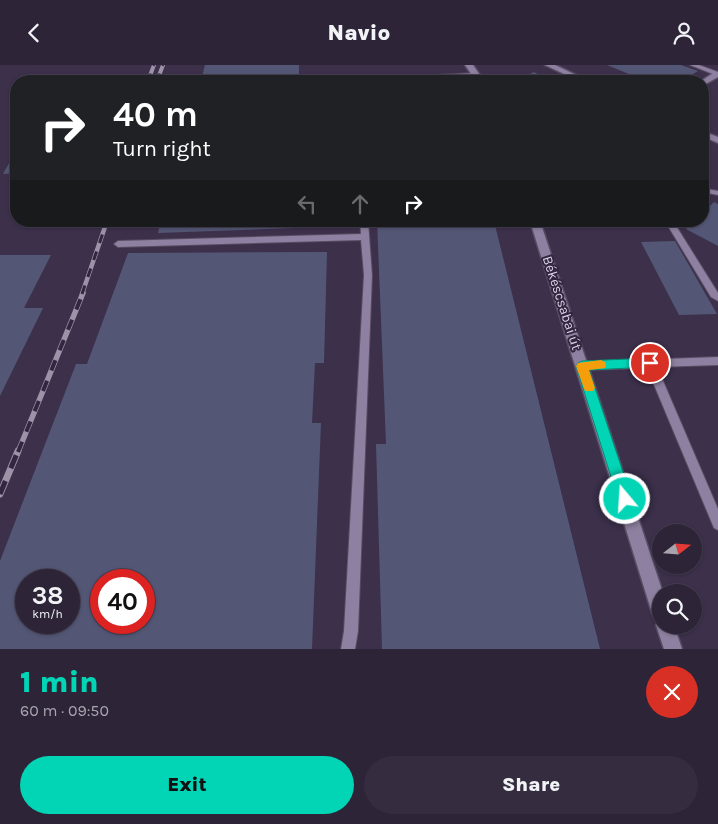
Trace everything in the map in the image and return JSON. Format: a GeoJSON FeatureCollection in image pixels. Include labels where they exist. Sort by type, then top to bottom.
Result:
{"type":"FeatureCollection","features":[{"type":"Feature","properties":{"kind":"street"},"geometry":{"type":"LineString","coordinates":[[548,65],[571,75]]}},
{"type":"Feature","properties":{"kind":"street","name":"Békéscsabai út"},"geometry":{"type":"LineString","coordinates":[[537,227],[652,585]]}},
{"type":"Feature","properties":{"kind":"street"},"geometry":{"type":"LineString","coordinates":[[668,634],[673,649]]}},
{"type":"Feature","properties":{"kind":"lane"},"geometry":{"type":"LineString","coordinates":[[694,65],[718,74]]}},
{"type":"Feature","properties":{"kind":"lane"},"geometry":{"type":"LineString","coordinates":[[348,649],[351,631],[368,275],[364,227]]}},
{"type":"Feature","properties":{"kind":"lane"},"geometry":{"type":"LineString","coordinates":[[673,227],[714,295],[718,298]]}},
{"type":"Feature","properties":{"kind":"lane"},"geometry":{"type":"LineString","coordinates":[[118,244],[365,237]]}},
{"type":"Feature","properties":{"kind":"lane"},"geometry":{"type":"LineString","coordinates":[[582,366],[718,361]]}},
{"type":"Feature","properties":{"kind":"lane"},"geometry":{"type":"LineString","coordinates":[[650,363],[718,524]]}},
{"type":"Feature","properties":{"kind":"building"},"geometry":{"type":"Polygon","coordinates":[[[205,65],[299,65],[299,75],[202,75],[205,65]]]}},
{"type":"Feature","properties":{"kind":"building"},"geometry":{"type":"Polygon","coordinates":[[[607,65],[681,65],[698,71],[692,75],[631,75],[607,65]]]}},
{"type":"Feature","properties":{"kind":"building"},"geometry":{"type":"Polygon","coordinates":[[[534,72],[539,75],[528,75],[534,72]]]}},
{"type":"Feature","properties":{"kind":"building"},"geometry":{"type":"Polygon","coordinates":[[[10,162],[10,173],[3,174],[10,162]]]}},
{"type":"Feature","properties":{"kind":"building"},"geometry":{"type":"Polygon","coordinates":[[[714,202],[718,204],[718,246],[686,229],[688,227],[709,227],[709,207],[714,202]]]}},
{"type":"Feature","properties":{"kind":"building"},"geometry":{"type":"Polygon","coordinates":[[[160,227],[295,227],[295,228],[158,233],[160,227]]]}},
{"type":"Feature","properties":{"kind":"building"},"geometry":{"type":"Polygon","coordinates":[[[377,227],[495,227],[600,649],[382,649],[376,444],[386,444],[377,227]]]}},
{"type":"Feature","properties":{"kind":"building"},"geometry":{"type":"Polygon","coordinates":[[[675,241],[717,314],[679,315],[641,242],[675,241]]]}},
{"type":"Feature","properties":{"kind":"building"},"geometry":{"type":"Polygon","coordinates":[[[327,252],[324,363],[315,363],[312,423],[321,423],[312,649],[0,649],[0,561],[76,364],[87,364],[128,253],[327,252]]]}},
{"type":"Feature","properties":{"kind":"building"},"geometry":{"type":"Polygon","coordinates":[[[0,255],[51,255],[24,308],[43,308],[0,396],[0,255]]]}},
{"type":"Feature","properties":{"kind":"railway"},"geometry":{"type":"LineString","coordinates":[[150,75],[154,65]]}},
{"type":"Feature","properties":{"kind":"railway"},"geometry":{"type":"LineString","coordinates":[[159,75],[163,65]]}},
{"type":"Feature","properties":{"kind":"railway"},"geometry":{"type":"LineString","coordinates":[[82,294],[105,227]]}},
{"type":"Feature","properties":{"kind":"railway"},"geometry":{"type":"LineString","coordinates":[[18,452],[83,293]]}},
{"type":"Feature","properties":{"kind":"railway"},"geometry":{"type":"LineString","coordinates":[[0,494],[18,451]]}},
{"type":"Feature","properties":{"kind":"slow traffic"},"geometry":{"type":"LineString","coordinates":[[589,388],[582,366],[601,365]]}},
{"type":"Feature","properties":{"kind":"route"},"geometry":{"type":"LineString","coordinates":[[625,499],[582,366],[650,363]]}}]}
